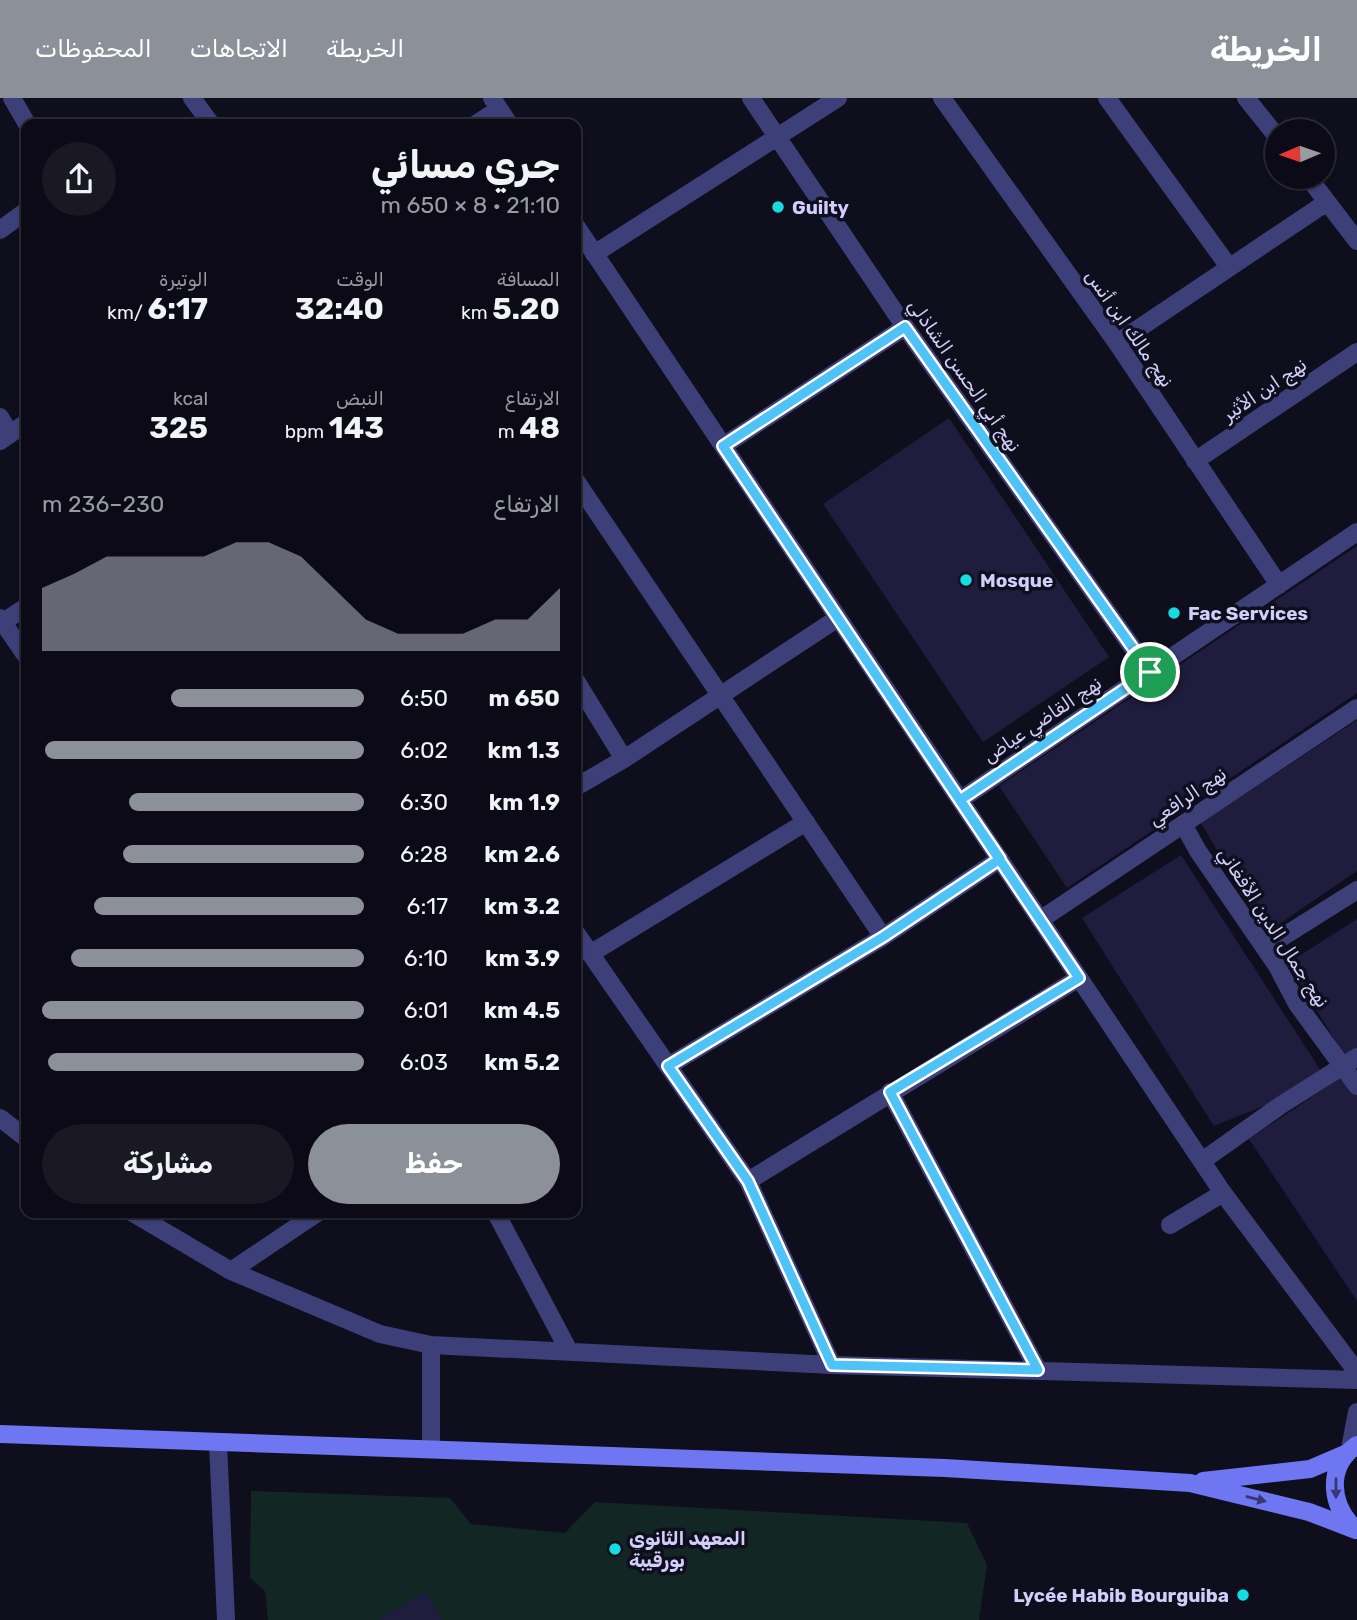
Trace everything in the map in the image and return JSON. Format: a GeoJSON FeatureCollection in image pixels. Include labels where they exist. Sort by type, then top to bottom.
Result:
{"type":"FeatureCollection","features":[{"type":"Feature","properties":{"kind":"main road"},"geometry":{"type":"LineString","coordinates":[[0,1434],[945,1468],[1189,1483],[1309,1512],[1356,1530]]}},
{"type":"Feature","properties":{"kind":"main road"},"geometry":{"type":"LineString","coordinates":[[1189,1483],[1310,1469],[1351,1449]]}},
{"type":"Feature","properties":{"kind":"main road"},"geometry":{"type":"LineString","coordinates":[[1351,1449],[1337,1469],[1334,1486],[1336,1503],[1344,1518],[1356,1530]]}},
{"type":"Feature","properties":{"kind":"street"},"geometry":{"type":"LineString","coordinates":[[12,98],[24,119]]}},
{"type":"Feature","properties":{"kind":"street"},"geometry":{"type":"LineString","coordinates":[[192,98],[207,119]]}},
{"type":"Feature","properties":{"kind":"street","name":"نهج أبي الحسن الشاذلي"},"geometry":{"type":"LineString","coordinates":[[751,98],[905,327],[1150,672]]}},
{"type":"Feature","properties":{"kind":"street"},"geometry":{"type":"LineString","coordinates":[[594,254],[838,98]]}},
{"type":"Feature","properties":{"kind":"street","name":"نهج مالك ابن أنس"},"geometry":{"type":"LineString","coordinates":[[942,98],[1117,343],[1279,585]]}},
{"type":"Feature","properties":{"kind":"street"},"geometry":{"type":"LineString","coordinates":[[1107,98],[1229,267]]}},
{"type":"Feature","properties":{"kind":"street"},"geometry":{"type":"LineString","coordinates":[[1246,98],[1265,122]]}},
{"type":"Feature","properties":{"kind":"street"},"geometry":{"type":"LineString","coordinates":[[485,119],[500,110]]}},
{"type":"Feature","properties":{"kind":"street"},"geometry":{"type":"LineString","coordinates":[[1317,189],[1357,241]]}},
{"type":"Feature","properties":{"kind":"street"},"geometry":{"type":"LineString","coordinates":[[1117,343],[1327,202]]}},
{"type":"Feature","properties":{"kind":"street"},"geometry":{"type":"LineString","coordinates":[[0,230],[21,215]]}},
{"type":"Feature","properties":{"kind":"street"},"geometry":{"type":"LineString","coordinates":[[581,234],[1223,1193],[1357,1372]]}},
{"type":"Feature","properties":{"kind":"street"},"geometry":{"type":"LineString","coordinates":[[723,446],[905,327]]}},
{"type":"Feature","properties":{"kind":"street","name":"نهج ابن الأثير"},"geometry":{"type":"LineString","coordinates":[[1195,461],[1357,352]]}},
{"type":"Feature","properties":{"kind":"street"},"geometry":{"type":"LineString","coordinates":[[0,418],[5,437],[21,426]]}},
{"type":"Feature","properties":{"kind":"street"},"geometry":{"type":"LineString","coordinates":[[581,488],[883,937]]}},
{"type":"Feature","properties":{"kind":"street","name":"نهج القاضي عياض"},"geometry":{"type":"LineString","coordinates":[[960,800],[1357,532]]}},
{"type":"Feature","properties":{"kind":"street"},"geometry":{"type":"LineString","coordinates":[[21,610],[1,620],[21,649]]}},
{"type":"Feature","properties":{"kind":"street"},"geometry":{"type":"LineString","coordinates":[[581,784],[624,759],[838,618]]}},
{"type":"Feature","properties":{"kind":"street"},"geometry":{"type":"LineString","coordinates":[[581,689],[624,759]]}},
{"type":"Feature","properties":{"kind":"street","name":"نهج الرافعي"},"geometry":{"type":"LineString","coordinates":[[1040,920],[1357,709]]}},
{"type":"Feature","properties":{"kind":"street"},"geometry":{"type":"LineString","coordinates":[[590,954],[806,822]]}},
{"type":"Feature","properties":{"kind":"street","name":"نهج جمال الدين الأفغاني"},"geometry":{"type":"LineString","coordinates":[[1183,824],[1198,851],[1265,947],[1297,1004],[1350,1062],[1357,1086]]}},
{"type":"Feature","properties":{"kind":"street"},"geometry":{"type":"LineString","coordinates":[[668,1066],[883,937],[1000,859]]}},
{"type":"Feature","properties":{"kind":"street"},"geometry":{"type":"LineString","coordinates":[[1265,947],[1357,890]]}},
{"type":"Feature","properties":{"kind":"street"},"geometry":{"type":"LineString","coordinates":[[581,940],[748,1181],[832,1365]]}},
{"type":"Feature","properties":{"kind":"street"},"geometry":{"type":"LineString","coordinates":[[748,1181],[1079,978]]}},
{"type":"Feature","properties":{"kind":"street"},"geometry":{"type":"LineString","coordinates":[[1202,1161],[1281,1105],[1350,1062]]}},
{"type":"Feature","properties":{"kind":"street"},"geometry":{"type":"LineString","coordinates":[[890,1092],[1038,1370]]}},
{"type":"Feature","properties":{"kind":"street"},"geometry":{"type":"LineString","coordinates":[[0,1118],[21,1134]]}},
{"type":"Feature","properties":{"kind":"street"},"geometry":{"type":"LineString","coordinates":[[1170,1225],[1223,1193]]}},
{"type":"Feature","properties":{"kind":"street"},"geometry":{"type":"LineString","coordinates":[[141,1218],[231,1271],[380,1334],[431,1345],[832,1365],[1357,1380]]}},
{"type":"Feature","properties":{"kind":"street"},"geometry":{"type":"LineString","coordinates":[[231,1271],[310,1218]]}},
{"type":"Feature","properties":{"kind":"street"},"geometry":{"type":"LineString","coordinates":[[499,1218],[569,1350]]}},
{"type":"Feature","properties":{"kind":"street"},"geometry":{"type":"LineString","coordinates":[[431,1345],[431,1449]]}},
{"type":"Feature","properties":{"kind":"street"},"geometry":{"type":"LineString","coordinates":[[1351,1449],[1357,1412]]}},
{"type":"Feature","properties":{"kind":"street"},"geometry":{"type":"LineString","coordinates":[[219,1443],[226,1620]]}},
{"type":"Feature","properties":{"kind":"green space","name":"المعهد الثانوي بورقيبة"},"geometry":{"type":"Polygon","coordinates":[[[251,1491],[450,1498],[471,1524],[565,1533],[595,1502],[967,1523],[987,1565],[979,1620],[268,1620],[265,1591],[250,1578],[251,1491]]]}},
{"type":"Feature","properties":{"kind":"building","name":"Mosque"},"geometry":{"type":"Polygon","coordinates":[[[949,418],[1109,657],[983,742],[823,504],[949,418]]]}},
{"type":"Feature","properties":{"kind":"building"},"geometry":{"type":"Polygon","coordinates":[[[1357,546],[1357,693],[1067,888],[999,786],[1357,546]]]}},
{"type":"Feature","properties":{"kind":"building"},"geometry":{"type":"Polygon","coordinates":[[[1357,720],[1357,871],[1266,933],[1201,823],[1357,720]]]}},
{"type":"Feature","properties":{"kind":"building"},"geometry":{"type":"Polygon","coordinates":[[[1181,855],[1323,1074],[1273,1102],[1214,1126],[1082,918],[1181,855]]]}},
{"type":"Feature","properties":{"kind":"building"},"geometry":{"type":"Polygon","coordinates":[[[1357,919],[1357,1054],[1347,1060],[1288,963],[1357,919]]]}},
{"type":"Feature","properties":{"kind":"building"},"geometry":{"type":"Polygon","coordinates":[[[1343,1076],[1357,1096],[1357,1301],[1249,1139],[1343,1076]]]}},
{"type":"Feature","properties":{"kind":"building"},"geometry":{"type":"Polygon","coordinates":[[[425,1592],[442,1620],[378,1620],[425,1592]]]}},
{"type":"Feature","properties":{"kind":"place","name":"Guilty"},"geometry":{"type":"Point","coordinates":[778,207]}},
{"type":"Feature","properties":{"kind":"place","name":"Mosque"},"geometry":{"type":"Point","coordinates":[966,580]}},
{"type":"Feature","properties":{"kind":"place","name":"Fac Services"},"geometry":{"type":"Point","coordinates":[1174,613]}},
{"type":"Feature","properties":{"kind":"place","name":"المعهد الثانوي بورقيبة"},"geometry":{"type":"Point","coordinates":[615,1549]}},
{"type":"Feature","properties":{"kind":"place","name":"Lycée Habib Bourguiba"},"geometry":{"type":"Point","coordinates":[1243,1595]}},
{"type":"Feature","properties":{"kind":"route"},"geometry":{"type":"LineString","coordinates":[[1150,672],[905,327],[723,446],[960,800],[1000,859],[1079,978],[890,1092],[1038,1370],[832,1365],[748,1181],[668,1066],[883,937],[1000,859],[960,800],[1150,672]]}}]}
